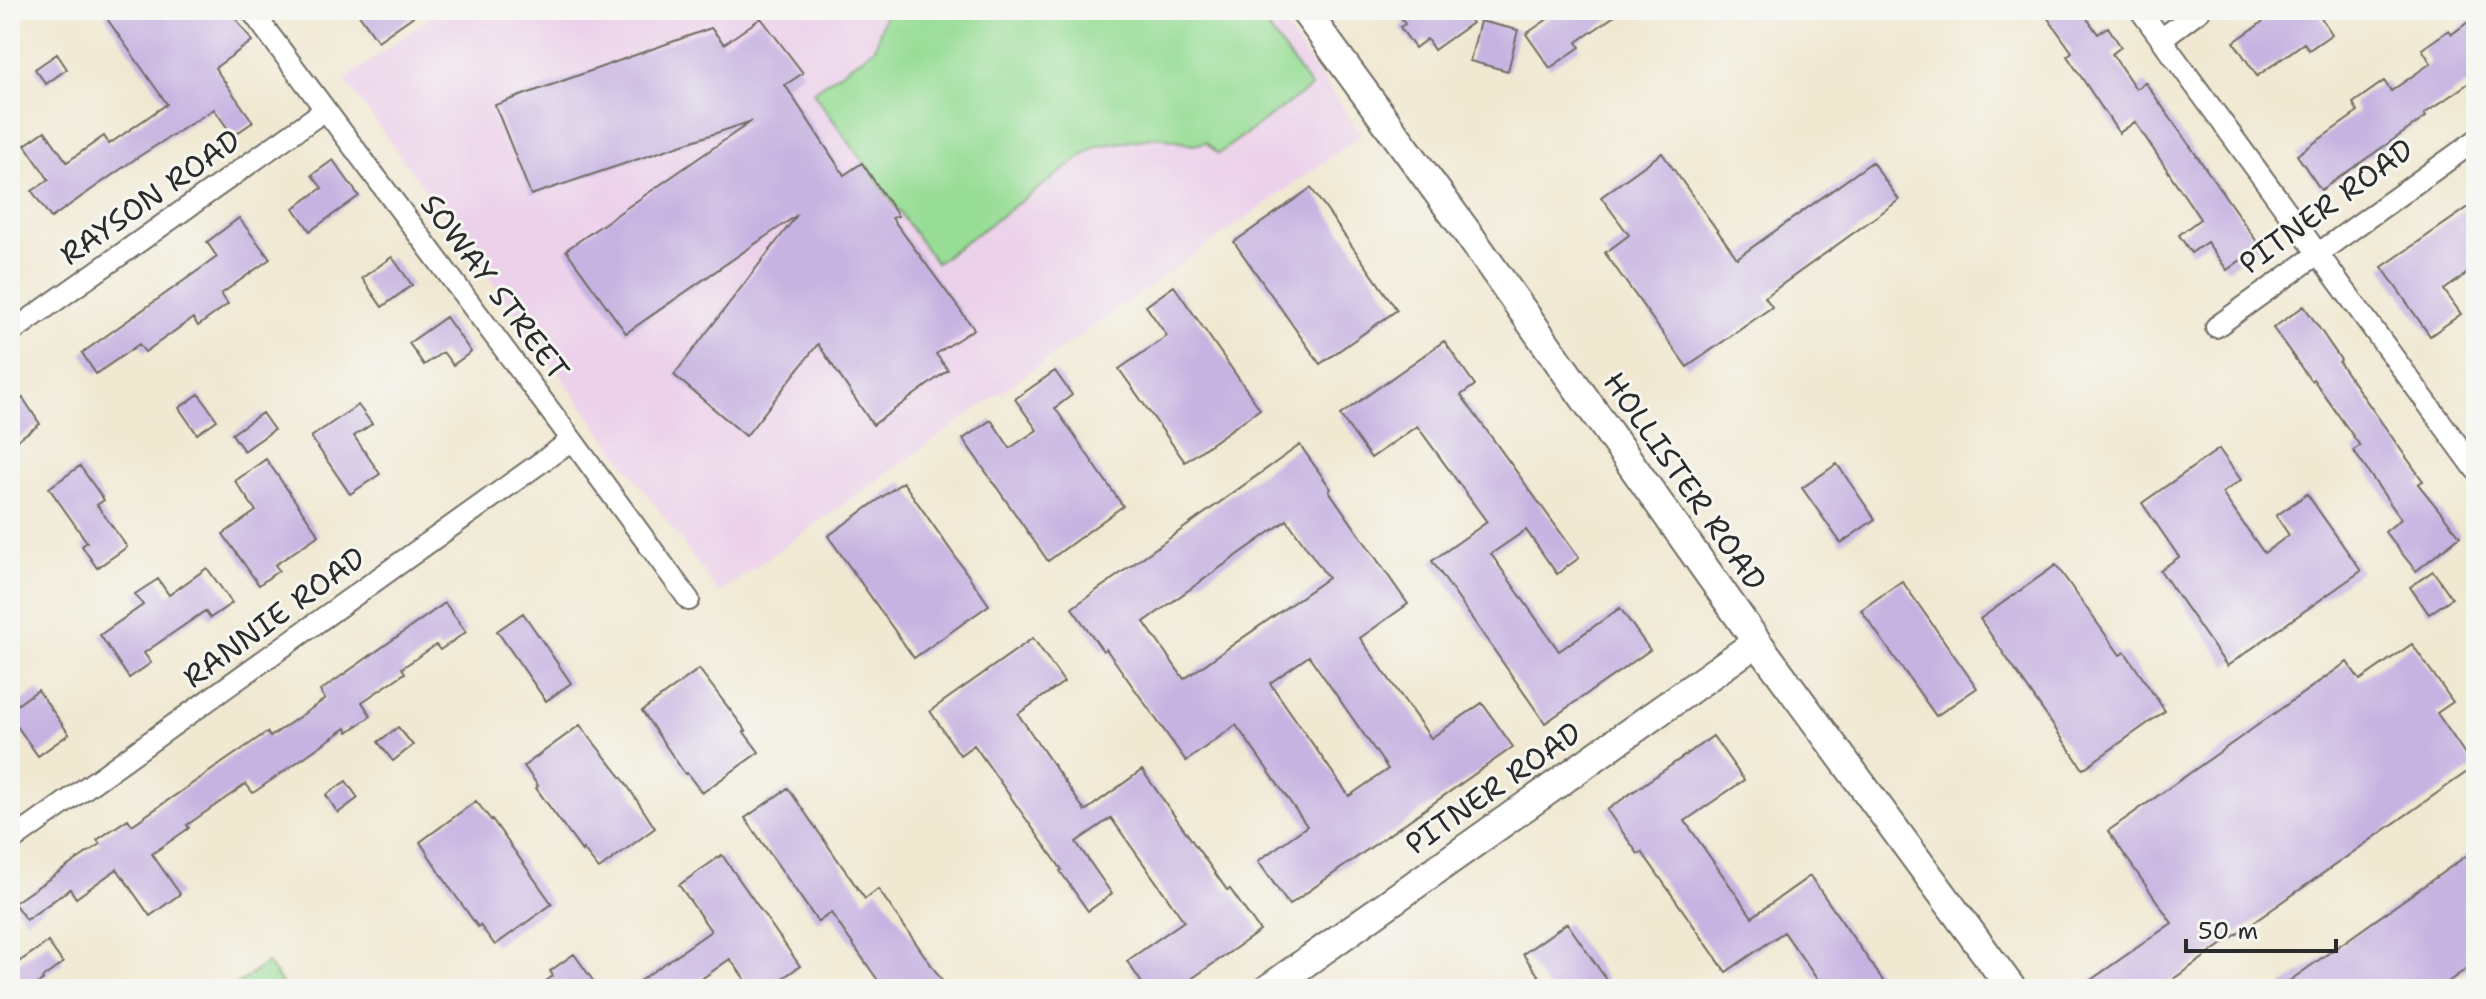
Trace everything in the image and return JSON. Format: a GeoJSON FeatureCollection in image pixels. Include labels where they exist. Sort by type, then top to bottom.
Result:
{"type":"FeatureCollection","features":[{"type":"Feature","properties":{"kind":"street","name":"SOWAY STREET"},"geometry":{"type":"LineString","coordinates":[[251,10],[689,600]]}},
{"type":"Feature","properties":{"kind":"street","name":"HOLLISTER ROAD"},"geometry":{"type":"LineString","coordinates":[[1304,10],[1469,235],[1757,642],[2012,989]]}},
{"type":"Feature","properties":{"kind":"street"},"geometry":{"type":"LineString","coordinates":[[2140,10],[2476,470]]}},
{"type":"Feature","properties":{"kind":"street"},"geometry":{"type":"LineString","coordinates":[[2161,39],[2200,10]]}},
{"type":"Feature","properties":{"kind":"street","name":"RAYSON ROAD"},"geometry":{"type":"LineString","coordinates":[[10,333],[325,110]]}},
{"type":"Feature","properties":{"kind":"street","name":"PITNER ROAD"},"geometry":{"type":"LineString","coordinates":[[2216,327],[2476,140]]}},
{"type":"Feature","properties":{"kind":"street","name":"RANNIE ROAD"},"geometry":{"type":"LineString","coordinates":[[10,842],[572,440]]}},
{"type":"Feature","properties":{"kind":"street","name":"PITNER ROAD"},"geometry":{"type":"LineString","coordinates":[[1268,989],[1757,642]]}},
{"type":"Feature","properties":{"kind":"shaded area"},"geometry":{"type":"Polygon","coordinates":[[[440,10],[1273,10],[1362,135],[719,593],[345,80],[440,10]]]}},
{"type":"Feature","properties":{"kind":"green space"},"geometry":{"type":"Polygon","coordinates":[[[886,10],[1255,10],[1311,87],[1218,154],[1206,142],[1193,145],[1158,137],[1097,146],[936,263],[813,92],[875,48],[886,10]]]}},
{"type":"Feature","properties":{"kind":"green space"},"geometry":{"type":"Polygon","coordinates":[[[267,963],[286,989],[231,989],[267,963]]]}},
{"type":"Feature","properties":{"kind":"building"},"geometry":{"type":"Polygon","coordinates":[[[113,10],[230,10],[252,41],[215,68],[253,122],[233,136],[214,109],[51,218],[32,191],[49,180],[25,145],[45,131],[67,162],[104,136],[109,144],[167,104],[105,16],[113,10]]]}},
{"type":"Feature","properties":{"kind":"building"},"geometry":{"type":"Polygon","coordinates":[[[356,10],[422,10],[378,41],[356,10]]]}},
{"type":"Feature","properties":{"kind":"building"},"geometry":{"type":"Polygon","coordinates":[[[1396,10],[1462,10],[1472,23],[1434,50],[1427,39],[1415,48],[1400,27],[1405,24],[1396,10]]]}},
{"type":"Feature","properties":{"kind":"building"},"geometry":{"type":"Polygon","coordinates":[[[1561,10],[1623,10],[1577,42],[1580,47],[1550,68],[1526,34],[1561,10]]]}},
{"type":"Feature","properties":{"kind":"building"},"geometry":{"type":"Polygon","coordinates":[[[2042,10],[2081,10],[2098,34],[2108,27],[2121,47],[2112,54],[2136,89],[2145,82],[2260,246],[2227,270],[2207,242],[2191,253],[2179,235],[2200,219],[2135,122],[2119,133],[2067,56],[2072,52],[2042,10]]]}},
{"type":"Feature","properties":{"kind":"building"},"geometry":{"type":"Polygon","coordinates":[[[2280,10],[2316,10],[2332,34],[2309,50],[2304,43],[2257,76],[2234,42],[2280,10]]]}},
{"type":"Feature","properties":{"kind":"building"},"geometry":{"type":"Polygon","coordinates":[[[2476,16],[2476,78],[2321,190],[2297,155],[2358,112],[2353,103],[2384,81],[2391,91],[2431,63],[2422,49],[2449,30],[2452,34],[2476,16]]]}},
{"type":"Feature","properties":{"kind":"building"},"geometry":{"type":"Polygon","coordinates":[[[761,18],[803,73],[785,85],[844,175],[862,163],[898,216],[892,218],[974,329],[936,354],[948,370],[873,425],[818,344],[746,436],[674,375],[797,215],[626,333],[566,250],[752,121],[531,195],[495,105],[711,28],[724,44],[761,18]]]}},
{"type":"Feature","properties":{"kind":"building"},"geometry":{"type":"Polygon","coordinates":[[[1480,21],[1518,30],[1508,71],[1470,61],[1480,21]]]}},
{"type":"Feature","properties":{"kind":"building"},"geometry":{"type":"Polygon","coordinates":[[[57,54],[67,69],[46,84],[35,69],[57,54]]]}},
{"type":"Feature","properties":{"kind":"building"},"geometry":{"type":"Polygon","coordinates":[[[1662,153],[1737,258],[1872,162],[1899,200],[1765,297],[1772,307],[1687,367],[1605,253],[1629,235],[1601,197],[1662,153]]]}},
{"type":"Feature","properties":{"kind":"building"},"geometry":{"type":"Polygon","coordinates":[[[333,160],[359,196],[310,231],[294,208],[322,188],[312,175],[333,160]]]}},
{"type":"Feature","properties":{"kind":"building"},"geometry":{"type":"Polygon","coordinates":[[[1311,188],[1397,310],[1320,364],[1234,242],[1311,188]]]}},
{"type":"Feature","properties":{"kind":"building"},"geometry":{"type":"Polygon","coordinates":[[[2476,202],[2476,267],[2444,290],[2461,314],[2430,336],[2382,267],[2476,202]]]}},
{"type":"Feature","properties":{"kind":"building"},"geometry":{"type":"Polygon","coordinates":[[[239,218],[270,259],[221,294],[228,304],[198,326],[193,318],[145,352],[139,344],[96,374],[82,353],[217,257],[207,242],[239,218]]]}},
{"type":"Feature","properties":{"kind":"building"},"geometry":{"type":"Polygon","coordinates":[[[392,257],[412,285],[382,307],[362,278],[392,257]]]}},
{"type":"Feature","properties":{"kind":"building"},"geometry":{"type":"Polygon","coordinates":[[[1174,286],[1260,409],[1185,462],[1119,369],[1167,336],[1146,306],[1174,286]]]}},
{"type":"Feature","properties":{"kind":"building"},"geometry":{"type":"Polygon","coordinates":[[[2304,306],[2341,360],[2339,362],[2423,481],[2418,484],[2460,536],[2416,571],[2385,532],[2401,519],[2353,450],[2360,446],[2273,328],[2304,306]]]}},
{"type":"Feature","properties":{"kind":"building"},"geometry":{"type":"Polygon","coordinates":[[[446,317],[471,352],[453,365],[443,352],[424,365],[409,343],[446,317]]]}},
{"type":"Feature","properties":{"kind":"building"},"geometry":{"type":"Polygon","coordinates":[[[1444,341],[1475,385],[1461,395],[1579,558],[1557,574],[1526,530],[1491,554],[1559,651],[1620,608],[1650,650],[1545,723],[1432,561],[1487,522],[1417,426],[1371,458],[1340,415],[1444,341]]]}},
{"type":"Feature","properties":{"kind":"building"},"geometry":{"type":"Polygon","coordinates":[[[1055,371],[1072,395],[1055,408],[1123,506],[1048,561],[963,439],[991,420],[1010,448],[1037,430],[1015,399],[1055,371]]]}},
{"type":"Feature","properties":{"kind":"building"},"geometry":{"type":"Polygon","coordinates":[[[199,394],[217,420],[197,434],[179,408],[199,394]]]}},
{"type":"Feature","properties":{"kind":"building"},"geometry":{"type":"Polygon","coordinates":[[[23,398],[40,424],[10,445],[10,407],[23,398]]]}},
{"type":"Feature","properties":{"kind":"building"},"geometry":{"type":"Polygon","coordinates":[[[358,405],[372,424],[354,436],[380,474],[350,494],[311,437],[358,405]]]}},
{"type":"Feature","properties":{"kind":"building"},"geometry":{"type":"Polygon","coordinates":[[[262,413],[274,430],[244,451],[232,434],[262,413]]]}},
{"type":"Feature","properties":{"kind":"building"},"geometry":{"type":"Polygon","coordinates":[[[1300,445],[1408,604],[1360,638],[1431,738],[1482,703],[1513,747],[1289,905],[1258,861],[1307,826],[1236,725],[1186,761],[1106,649],[1103,651],[1072,608],[1300,445]],[[1287,520],[1144,622],[1184,679],[1328,578],[1287,520]],[[1309,656],[1270,683],[1349,796],[1388,769],[1309,656]]]}},
{"type":"Feature","properties":{"kind":"building"},"geometry":{"type":"Polygon","coordinates":[[[2219,449],[2241,480],[2222,493],[2264,553],[2289,535],[2276,516],[2307,494],[2361,571],[2227,666],[2160,570],[2179,557],[2142,503],[2219,449]]]}},
{"type":"Feature","properties":{"kind":"building"},"geometry":{"type":"Polygon","coordinates":[[[266,459],[319,535],[275,565],[279,570],[259,585],[223,534],[256,511],[235,481],[266,459]]]}},
{"type":"Feature","properties":{"kind":"building"},"geometry":{"type":"Polygon","coordinates":[[[1837,464],[1875,519],[1841,543],[1802,488],[1837,464]]]}},
{"type":"Feature","properties":{"kind":"building"},"geometry":{"type":"Polygon","coordinates":[[[80,466],[104,500],[97,505],[127,547],[97,568],[82,546],[87,542],[49,488],[80,466]]]}},
{"type":"Feature","properties":{"kind":"building"},"geometry":{"type":"Polygon","coordinates":[[[903,482],[989,605],[914,658],[828,536],[903,482]]]}},
{"type":"Feature","properties":{"kind":"building"},"geometry":{"type":"Polygon","coordinates":[[[2056,565],[2120,655],[2125,652],[2165,711],[2083,769],[1980,619],[2056,565]]]}},
{"type":"Feature","properties":{"kind":"building"},"geometry":{"type":"Polygon","coordinates":[[[207,568],[232,603],[210,618],[205,611],[144,653],[151,663],[129,678],[100,635],[143,605],[135,594],[158,579],[169,595],[207,568]]]}},
{"type":"Feature","properties":{"kind":"building"},"geometry":{"type":"Polygon","coordinates":[[[2433,571],[2452,598],[2429,614],[2410,587],[2433,571]]]}},
{"type":"Feature","properties":{"kind":"building"},"geometry":{"type":"Polygon","coordinates":[[[1902,581],[1977,688],[1936,716],[1861,610],[1902,581]]]}},
{"type":"Feature","properties":{"kind":"building"},"geometry":{"type":"Polygon","coordinates":[[[445,603],[466,632],[440,650],[436,645],[402,668],[405,673],[362,702],[371,716],[348,732],[346,728],[253,793],[246,784],[152,854],[180,894],[150,916],[117,869],[76,898],[70,889],[26,920],[14,903],[100,844],[97,840],[128,819],[132,825],[267,732],[270,737],[325,699],[320,691],[445,603]]]}},
{"type":"Feature","properties":{"kind":"building"},"geometry":{"type":"Polygon","coordinates":[[[523,613],[571,683],[546,701],[497,631],[523,613]]]}},
{"type":"Feature","properties":{"kind":"building"},"geometry":{"type":"Polygon","coordinates":[[[1033,638],[1064,682],[1018,714],[1085,811],[1142,770],[1260,931],[1177,989],[1146,989],[1127,961],[1184,921],[1111,818],[1076,842],[1112,894],[1088,911],[974,745],[960,755],[930,711],[1033,638]]]}},
{"type":"Feature","properties":{"kind":"building"},"geometry":{"type":"Polygon","coordinates":[[[2412,644],[2453,702],[2437,713],[2474,767],[2159,989],[2078,989],[2172,923],[2108,831],[2347,662],[2360,680],[2412,644]]]}},
{"type":"Feature","properties":{"kind":"building"},"geometry":{"type":"Polygon","coordinates":[[[699,669],[759,752],[702,793],[685,774],[642,711],[699,669]]]}},
{"type":"Feature","properties":{"kind":"building"},"geometry":{"type":"Polygon","coordinates":[[[38,690],[69,734],[38,756],[10,716],[10,710],[38,690]]]}},
{"type":"Feature","properties":{"kind":"building"},"geometry":{"type":"Polygon","coordinates":[[[580,725],[625,782],[655,828],[599,869],[536,788],[538,786],[524,766],[580,725]]]}},
{"type":"Feature","properties":{"kind":"building"},"geometry":{"type":"Polygon","coordinates":[[[398,727],[413,745],[393,761],[378,742],[398,727]]]}},
{"type":"Feature","properties":{"kind":"building"},"geometry":{"type":"Polygon","coordinates":[[[1713,736],[1744,780],[1685,821],[1752,917],[1810,876],[1889,989],[1824,989],[1784,932],[1726,972],[1642,852],[1638,854],[1607,810],[1713,736]]]}},
{"type":"Feature","properties":{"kind":"building"},"geometry":{"type":"Polygon","coordinates":[[[346,781],[358,798],[338,813],[326,795],[346,781]]]}},
{"type":"Feature","properties":{"kind":"building"},"geometry":{"type":"Polygon","coordinates":[[[788,788],[865,899],[878,889],[948,989],[884,989],[831,913],[818,922],[745,818],[788,788]]]}},
{"type":"Feature","properties":{"kind":"building"},"geometry":{"type":"Polygon","coordinates":[[[476,801],[552,904],[495,945],[480,925],[478,927],[420,842],[476,801]]]}},
{"type":"Feature","properties":{"kind":"building"},"geometry":{"type":"Polygon","coordinates":[[[2476,849],[2476,962],[2438,989],[2278,989],[2476,849]]]}},
{"type":"Feature","properties":{"kind":"building"},"geometry":{"type":"Polygon","coordinates":[[[722,855],[800,966],[767,989],[752,989],[730,959],[687,989],[628,989],[711,931],[679,885],[722,855]]]}},
{"type":"Feature","properties":{"kind":"building"},"geometry":{"type":"Polygon","coordinates":[[[1567,923],[1613,989],[1548,989],[1523,954],[1567,923]]]}},
{"type":"Feature","properties":{"kind":"building"},"geometry":{"type":"Polygon","coordinates":[[[48,942],[63,963],[32,989],[20,989],[10,977],[10,968],[48,942]]]}},
{"type":"Feature","properties":{"kind":"building"},"geometry":{"type":"Polygon","coordinates":[[[574,954],[599,989],[535,989],[553,976],[550,971],[574,954]]]}}]}
